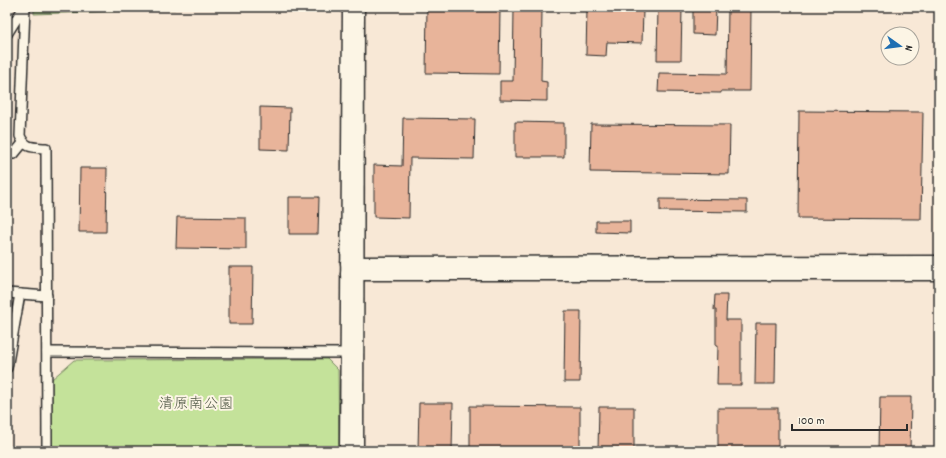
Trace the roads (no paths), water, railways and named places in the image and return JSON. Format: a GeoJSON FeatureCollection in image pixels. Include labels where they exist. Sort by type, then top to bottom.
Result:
{"type":"FeatureCollection","features":[{"type":"Feature","properties":{"kind":"street"},"geometry":{"type":"LineString","coordinates":[[7,34],[24,7]]}},
{"type":"Feature","properties":{"kind":"street"},"geometry":{"type":"LineString","coordinates":[[24,7],[20,136],[23,143],[28,146],[46,148],[48,296],[47,451]]}},
{"type":"Feature","properties":{"kind":"street"},"geometry":{"type":"LineString","coordinates":[[348,7],[352,353],[358,451]]}},
{"type":"Feature","properties":{"kind":"street"},"geometry":{"type":"LineString","coordinates":[[352,269],[358,7]]}},
{"type":"Feature","properties":{"kind":"street"},"geometry":{"type":"LineString","coordinates":[[7,154],[14,154],[23,143]]}},
{"type":"Feature","properties":{"kind":"street"},"geometry":{"type":"LineString","coordinates":[[352,269],[939,262]]}},
{"type":"Feature","properties":{"kind":"street"},"geometry":{"type":"LineString","coordinates":[[352,269],[939,274]]}},
{"type":"Feature","properties":{"kind":"street"},"geometry":{"type":"LineString","coordinates":[[7,293],[48,296]]}},
{"type":"Feature","properties":{"kind":"street"},"geometry":{"type":"LineString","coordinates":[[7,368],[20,294]]}},
{"type":"Feature","properties":{"kind":"street"},"geometry":{"type":"LineString","coordinates":[[47,352],[352,353]]}},
{"type":"Feature","properties":{"kind":"street"},"geometry":{"type":"LineString","coordinates":[[346,451],[352,353]]}},
{"type":"Feature","properties":{"kind":"park label","name":"清原南公園"},"geometry":{"type":"Point","coordinates":[196,405]}}]}
